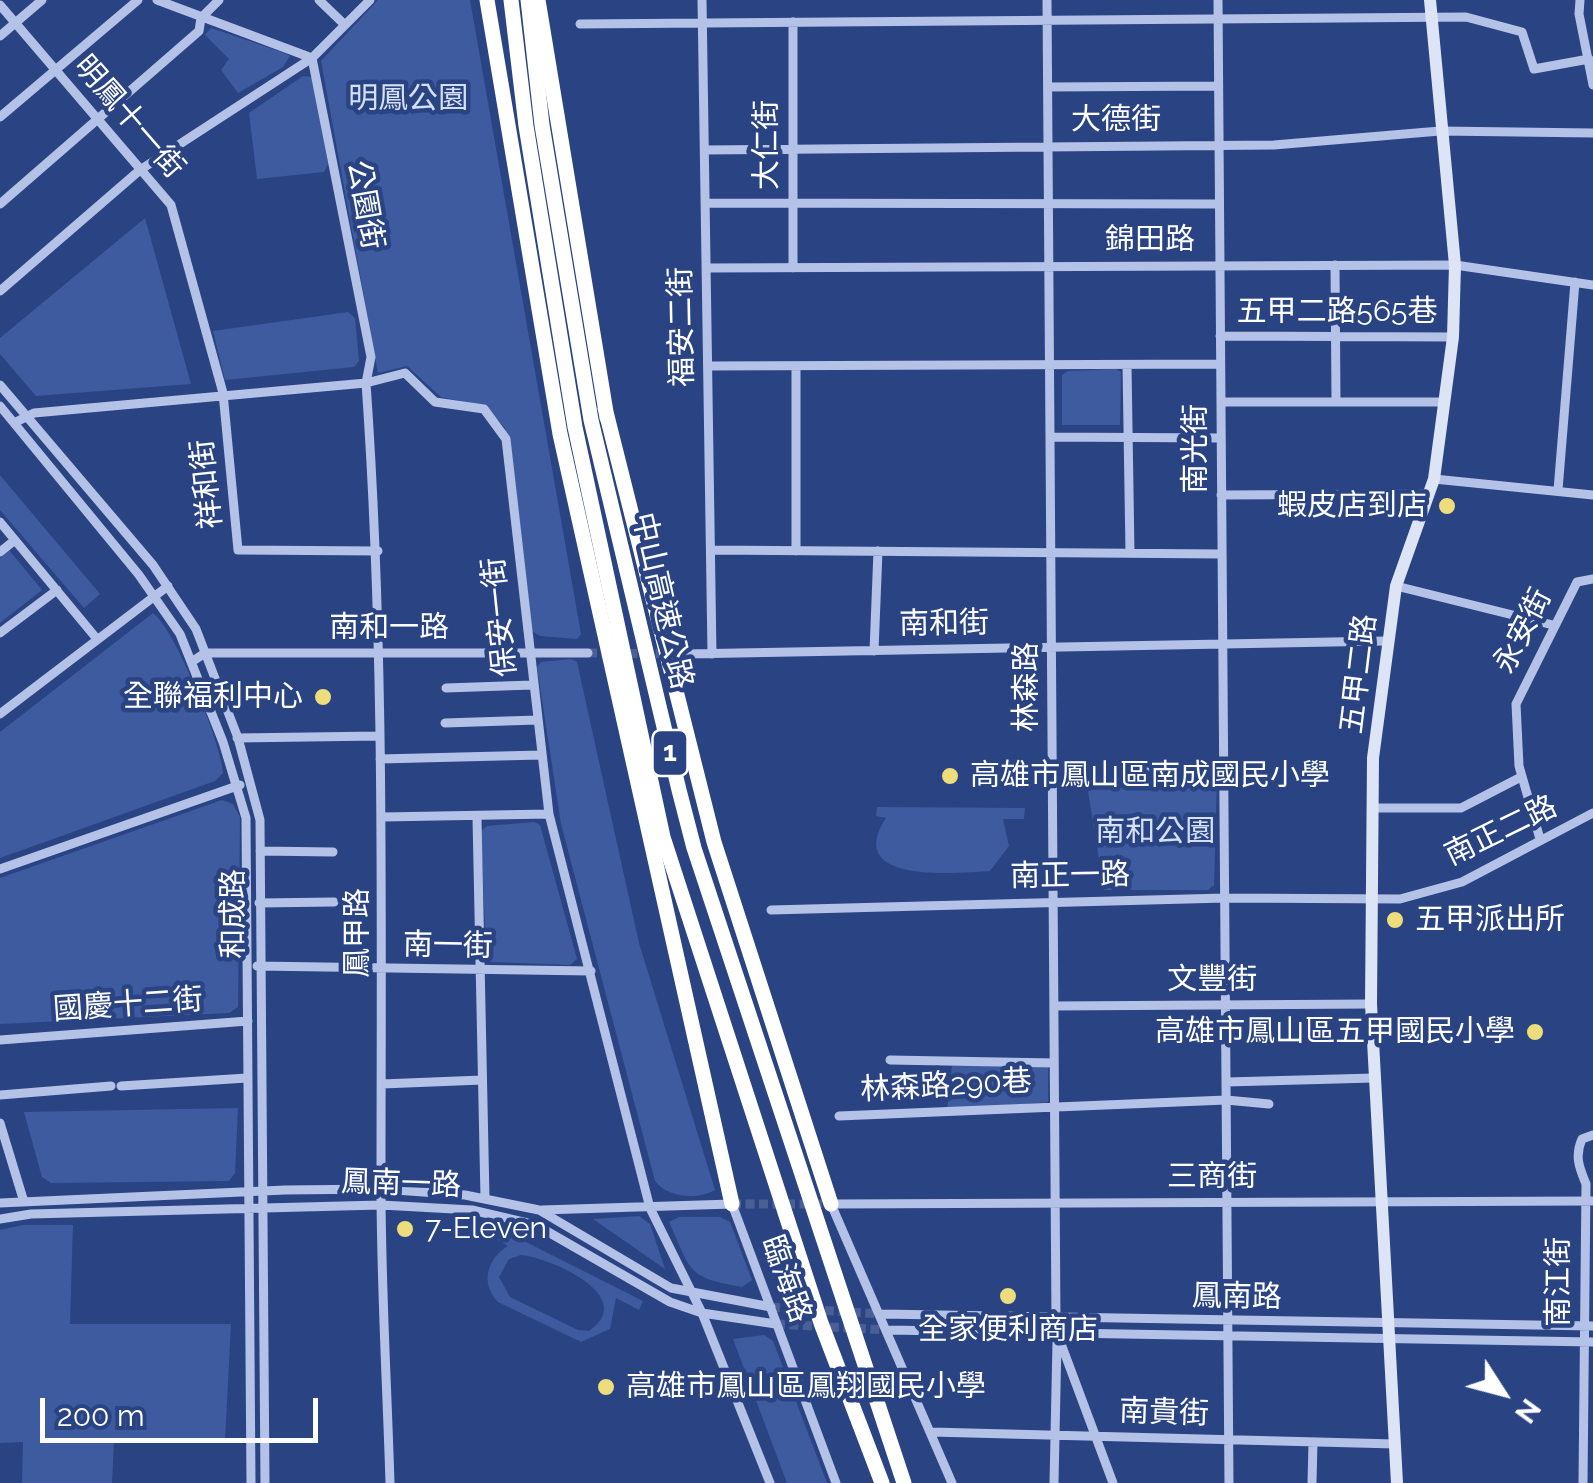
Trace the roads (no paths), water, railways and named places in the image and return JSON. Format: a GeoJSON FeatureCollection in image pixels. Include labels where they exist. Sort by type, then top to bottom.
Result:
{"type":"FeatureCollection","features":[{"type":"Feature","properties":{"kind":"highway"},"geometry":{"type":"LineString","coordinates":[[487,0],[560,434],[732,1204]]}},
{"type":"Feature","properties":{"kind":"highway"},"geometry":{"type":"LineString","coordinates":[[496,0],[510,95],[514,165]]}},
{"type":"Feature","properties":{"kind":"highway","name":"中山高速公路"},"geometry":{"type":"LineString","coordinates":[[511,0],[526,126],[575,427],[664,837],[821,1323],[882,1483]]}},
{"type":"Feature","properties":{"kind":"highway"},"geometry":{"type":"LineString","coordinates":[[537,1],[605,408],[664,677],[679,790]]}},
{"type":"Feature","properties":{"kind":"highway","name":"中山高速公路"},"geometry":{"type":"LineString","coordinates":[[537,1],[542,125],[590,420],[679,790],[700,866],[904,1483]]}},
{"type":"Feature","properties":{"kind":"highway"},"geometry":{"type":"LineString","coordinates":[[605,408],[714,842],[832,1204]]}},
{"type":"Feature","properties":{"kind":"highway"},"geometry":{"type":"LineString","coordinates":[[560,434],[630,725],[649,774]]}},
{"type":"Feature","properties":{"kind":"main road","name":"五甲二路"},"geometry":{"type":"LineString","coordinates":[[1397,1483],[1371,1004],[1373,758],[1396,586],[1434,479],[1452,338],[1455,266],[1430,0]]}},
{"type":"Feature","properties":{"kind":"street"},"geometry":{"type":"LineString","coordinates":[[0,36],[42,0]]}},
{"type":"Feature","properties":{"kind":"street"},"geometry":{"type":"LineString","coordinates":[[0,117],[138,0]]}},
{"type":"Feature","properties":{"kind":"street"},"geometry":{"type":"LineString","coordinates":[[157,0],[312,58]]}},
{"type":"Feature","properties":{"kind":"street"},"geometry":{"type":"LineString","coordinates":[[0,204],[200,31],[201,18],[219,0]]}},
{"type":"Feature","properties":{"kind":"street"},"geometry":{"type":"LineString","coordinates":[[320,0],[345,25]]}},
{"type":"Feature","properties":{"kind":"street"},"geometry":{"type":"LineString","coordinates":[[1,288],[140,170],[312,58],[370,0]]}},
{"type":"Feature","properties":{"kind":"street","name":"福安二街"},"geometry":{"type":"LineString","coordinates":[[702,0],[712,654]]}},
{"type":"Feature","properties":{"kind":"street","name":"林森路"},"geometry":{"type":"LineString","coordinates":[[1047,0],[1056,1319],[1057,1334],[1113,1483]]}},
{"type":"Feature","properties":{"kind":"street","name":"南光街"},"geometry":{"type":"LineString","coordinates":[[1218,0],[1229,1483]]}},
{"type":"Feature","properties":{"kind":"street"},"geometry":{"type":"LineString","coordinates":[[1580,0],[1578,14],[1593,85]]}},
{"type":"Feature","properties":{"kind":"street","name":"明鳳十一街"},"geometry":{"type":"LineString","coordinates":[[0,6],[172,204],[223,393]]}},
{"type":"Feature","properties":{"kind":"street"},"geometry":{"type":"LineString","coordinates":[[580,24],[1472,18],[1522,32],[1534,69],[1589,59]]}},
{"type":"Feature","properties":{"kind":"street","name":"大仁街"},"geometry":{"type":"LineString","coordinates":[[793,22],[793,268]]}},
{"type":"Feature","properties":{"kind":"street","name":"公園街"},"geometry":{"type":"LineString","coordinates":[[312,58],[371,357],[366,383]]}},
{"type":"Feature","properties":{"kind":"street"},"geometry":{"type":"LineString","coordinates":[[1048,87],[1218,86]]}},
{"type":"Feature","properties":{"kind":"street","name":"大德街"},"geometry":{"type":"LineString","coordinates":[[704,150],[1323,143],[1440,131],[1593,132]]}},
{"type":"Feature","properties":{"kind":"street"},"geometry":{"type":"LineString","coordinates":[[705,203],[1219,204]]}},
{"type":"Feature","properties":{"kind":"street"},"geometry":{"type":"LineString","coordinates":[[1335,265],[1336,402]]}},
{"type":"Feature","properties":{"kind":"street","name":"錦田路"},"geometry":{"type":"LineString","coordinates":[[706,268],[1455,266],[1593,285]]}},
{"type":"Feature","properties":{"kind":"street"},"geometry":{"type":"LineString","coordinates":[[1558,490],[1575,282]]}},
{"type":"Feature","properties":{"kind":"street","name":"五甲二路565巷"},"geometry":{"type":"LineString","coordinates":[[1220,336],[1452,338]]}},
{"type":"Feature","properties":{"kind":"street"},"geometry":{"type":"LineString","coordinates":[[708,366],[1220,364]]}},
{"type":"Feature","properties":{"kind":"street"},"geometry":{"type":"LineString","coordinates":[[1127,365],[1130,553]]}},
{"type":"Feature","properties":{"kind":"street"},"geometry":{"type":"LineString","coordinates":[[796,366],[796,551]]}},
{"type":"Feature","properties":{"kind":"street","name":"保安一街"},"geometry":{"type":"LineString","coordinates":[[14,423],[25,416],[223,393],[366,383],[406,373],[435,402],[484,409],[506,438],[528,653],[550,814],[650,1208],[689,1294],[702,1313],[770,1483]]}},
{"type":"Feature","properties":{"kind":"street","name":"鳳甲路"},"geometry":{"type":"LineString","coordinates":[[366,383],[378,551],[383,817],[381,1205],[390,1483]]}},
{"type":"Feature","properties":{"kind":"street","name":"和成路"},"geometry":{"type":"LineString","coordinates":[[0,385],[168,586],[196,628],[252,782],[260,820],[258,966],[265,1191],[265,1483]]}},
{"type":"Feature","properties":{"kind":"street","name":"祥和街"},"geometry":{"type":"LineString","coordinates":[[223,393],[238,550],[378,551]]}},
{"type":"Feature","properties":{"kind":"street"},"geometry":{"type":"LineString","coordinates":[[1221,402],[1445,402]]}},
{"type":"Feature","properties":{"kind":"street","name":"和成路"},"geometry":{"type":"LineString","coordinates":[[0,406],[154,596],[192,660],[246,818],[244,965],[251,1483]]}},
{"type":"Feature","properties":{"kind":"street"},"geometry":{"type":"LineString","coordinates":[[1050,438],[1221,438]]}},
{"type":"Feature","properties":{"kind":"street"},"geometry":{"type":"LineString","coordinates":[[1434,479],[1593,495]]}},
{"type":"Feature","properties":{"kind":"street"},"geometry":{"type":"LineString","coordinates":[[1222,495],[1428,494]]}},
{"type":"Feature","properties":{"kind":"street"},"geometry":{"type":"LineString","coordinates":[[0,522],[97,639]]}},
{"type":"Feature","properties":{"kind":"street"},"geometry":{"type":"LineString","coordinates":[[0,552],[15,540]]}},
{"type":"Feature","properties":{"kind":"street"},"geometry":{"type":"LineString","coordinates":[[711,550],[1222,554]]}},
{"type":"Feature","properties":{"kind":"street"},"geometry":{"type":"LineString","coordinates":[[874,552],[874,651]]}},
{"type":"Feature","properties":{"kind":"street","name":"永安街"},"geometry":{"type":"LineString","coordinates":[[1540,839],[1522,776],[1517,696],[1577,582],[1593,580]]}},
{"type":"Feature","properties":{"kind":"street"},"geometry":{"type":"LineString","coordinates":[[0,714],[168,586]]}},
{"type":"Feature","properties":{"kind":"street"},"geometry":{"type":"LineString","coordinates":[[1396,586],[1553,625]]}},
{"type":"Feature","properties":{"kind":"street"},"geometry":{"type":"LineString","coordinates":[[0,633],[56,590]]}},
{"type":"Feature","properties":{"kind":"street","name":"南和街"},"geometry":{"type":"LineString","coordinates":[[684,654],[1386,641]]}},
{"type":"Feature","properties":{"kind":"street"},"geometry":{"type":"LineString","coordinates":[[192,660],[206,652]]}},
{"type":"Feature","properties":{"kind":"street","name":"南和一路"},"geometry":{"type":"LineString","coordinates":[[206,652],[588,654]]}},
{"type":"Feature","properties":{"kind":"street"},"geometry":{"type":"LineString","coordinates":[[446,688],[532,685]]}},
{"type":"Feature","properties":{"kind":"street"},"geometry":{"type":"LineString","coordinates":[[446,723],[537,720]]}},
{"type":"Feature","properties":{"kind":"street"},"geometry":{"type":"LineString","coordinates":[[223,742],[238,738],[379,736]]}},
{"type":"Feature","properties":{"kind":"street"},"geometry":{"type":"LineString","coordinates":[[380,759],[542,755]]}},
{"type":"Feature","properties":{"kind":"street"},"geometry":{"type":"LineString","coordinates":[[1052,770],[1224,773]]}},
{"type":"Feature","properties":{"kind":"street"},"geometry":{"type":"LineString","coordinates":[[1373,808],[1461,808],[1522,776]]}},
{"type":"Feature","properties":{"kind":"street"},"geometry":{"type":"LineString","coordinates":[[0,869],[252,782]]}},
{"type":"Feature","properties":{"kind":"street"},"geometry":{"type":"LineString","coordinates":[[383,817],[550,814]]}},
{"type":"Feature","properties":{"kind":"street"},"geometry":{"type":"LineString","coordinates":[[1591,814],[1593,827]]}},
{"type":"Feature","properties":{"kind":"street","name":"南正二路"},"geometry":{"type":"LineString","coordinates":[[1371,900],[1400,899],[1462,882],[1591,814]]}},
{"type":"Feature","properties":{"kind":"street"},"geometry":{"type":"LineString","coordinates":[[477,818],[485,1198]]}},
{"type":"Feature","properties":{"kind":"street"},"geometry":{"type":"LineString","coordinates":[[260,851],[333,852]]}},
{"type":"Feature","properties":{"kind":"street","name":"南正一路"},"geometry":{"type":"LineString","coordinates":[[771,910],[1225,898],[1371,900]]}},
{"type":"Feature","properties":{"kind":"street"},"geometry":{"type":"LineString","coordinates":[[259,903],[334,902]]}},
{"type":"Feature","properties":{"kind":"street","name":"南一街"},"geometry":{"type":"LineString","coordinates":[[244,965],[591,971]]}},
{"type":"Feature","properties":{"kind":"street","name":"文豐街"},"geometry":{"type":"LineString","coordinates":[[1054,1006],[1371,1004]]}},
{"type":"Feature","properties":{"kind":"street","name":"國慶十二街"},"geometry":{"type":"LineString","coordinates":[[0,1040],[260,1020]]}},
{"type":"Feature","properties":{"kind":"street"},"geometry":{"type":"LineString","coordinates":[[890,1060],[1054,1062]]}},
{"type":"Feature","properties":{"kind":"street"},"geometry":{"type":"LineString","coordinates":[[0,1095],[246,1078]]}},
{"type":"Feature","properties":{"kind":"street"},"geometry":{"type":"LineString","coordinates":[[1226,1082],[1374,1078]]}},
{"type":"Feature","properties":{"kind":"street"},"geometry":{"type":"LineString","coordinates":[[382,1084],[482,1080]]}},
{"type":"Feature","properties":{"kind":"street","name":"林森路290巷"},"geometry":{"type":"LineString","coordinates":[[839,1116],[978,1114],[1054,1106],[1226,1100],[1269,1104]]}},
{"type":"Feature","properties":{"kind":"street"},"geometry":{"type":"LineString","coordinates":[[0,1122],[25,1215]]}},
{"type":"Feature","properties":{"kind":"street","name":"南江街"},"geometry":{"type":"LineString","coordinates":[[1584,1483],[1588,1445],[1589,1201],[1586,1184],[1578,1174],[1578,1150],[1582,1140],[1593,1135]]}},
{"type":"Feature","properties":{"kind":"street","name":"鳳南一路"},"geometry":{"type":"LineString","coordinates":[[0,1203],[381,1189],[485,1198],[539,1210],[654,1280],[689,1294],[771,1307]]}},
{"type":"Feature","properties":{"kind":"street","name":"三商街"},"geometry":{"type":"LineString","coordinates":[[832,1204],[1589,1201]]}},
{"type":"Feature","properties":{"kind":"street"},"geometry":{"type":"LineString","coordinates":[[536,1225],[539,1210],[732,1204]]}},
{"type":"Feature","properties":{"kind":"street","name":"臨海路"},"geometry":{"type":"LineString","coordinates":[[732,1204],[836,1483]]}},
{"type":"Feature","properties":{"kind":"street"},"geometry":{"type":"LineString","coordinates":[[832,1204],[952,1483]]}},
{"type":"Feature","properties":{"kind":"street","name":"鳳南一路"},"geometry":{"type":"LineString","coordinates":[[0,1219],[25,1215],[381,1205],[472,1210],[536,1225],[670,1302],[702,1313],[776,1324]]}},
{"type":"Feature","properties":{"kind":"street","name":"鳳南路"},"geometry":{"type":"LineString","coordinates":[[881,1314],[1588,1326]]}},
{"type":"Feature","properties":{"kind":"street","name":"鳳南路"},"geometry":{"type":"LineString","coordinates":[[888,1330],[1588,1342]]}},
{"type":"Feature","properties":{"kind":"street"},"geometry":{"type":"LineString","coordinates":[[1054,1483],[1057,1334]]}},
{"type":"Feature","properties":{"kind":"street","name":"南貴街"},"geometry":{"type":"LineString","coordinates":[[931,1432],[1396,1444]]}},
{"type":"Feature","properties":{"kind":"street"},"geometry":{"type":"LineString","coordinates":[[1312,1483],[1313,1442]]}},
{"type":"Feature","properties":{"kind":"tunnel"},"geometry":{"type":"LineString","coordinates":[[588,653],[684,654]]}},
{"type":"Feature","properties":{"kind":"tunnel"},"geometry":{"type":"LineString","coordinates":[[732,1204],[831,1204]]}},
{"type":"Feature","properties":{"kind":"tunnel"},"geometry":{"type":"LineString","coordinates":[[771,1307],[881,1314]]}},
{"type":"Feature","properties":{"kind":"tunnel"},"geometry":{"type":"LineString","coordinates":[[776,1324],[888,1330]]}},
{"type":"Feature","properties":{"kind":"place","name":"蝦皮店到店"},"geometry":{"type":"Point","coordinates":[1447,506]}},
{"type":"Feature","properties":{"kind":"place","name":"全聯福利中心"},"geometry":{"type":"Point","coordinates":[323,697]}},
{"type":"Feature","properties":{"kind":"place","name":"高雄市鳳山區南成國民小學"},"geometry":{"type":"Point","coordinates":[950,776]}},
{"type":"Feature","properties":{"kind":"place","name":"五甲派出所"},"geometry":{"type":"Point","coordinates":[1395,920]}},
{"type":"Feature","properties":{"kind":"place","name":"高雄市鳳山區五甲國民小學"},"geometry":{"type":"Point","coordinates":[1535,1032]}},
{"type":"Feature","properties":{"kind":"place","name":"7-Eleven"},"geometry":{"type":"Point","coordinates":[405,1229]}},
{"type":"Feature","properties":{"kind":"place","name":"全家便利商店"},"geometry":{"type":"Point","coordinates":[1008,1296]}},
{"type":"Feature","properties":{"kind":"place","name":"高雄市鳳山區鳳翔國民小學"},"geometry":{"type":"Point","coordinates":[606,1387]}},
{"type":"Feature","properties":{"kind":"park label","name":"明鳳公園"},"geometry":{"type":"Point","coordinates":[408,99]}},
{"type":"Feature","properties":{"kind":"park label","name":"南和公園"},"geometry":{"type":"Point","coordinates":[1155,832]}}]}
